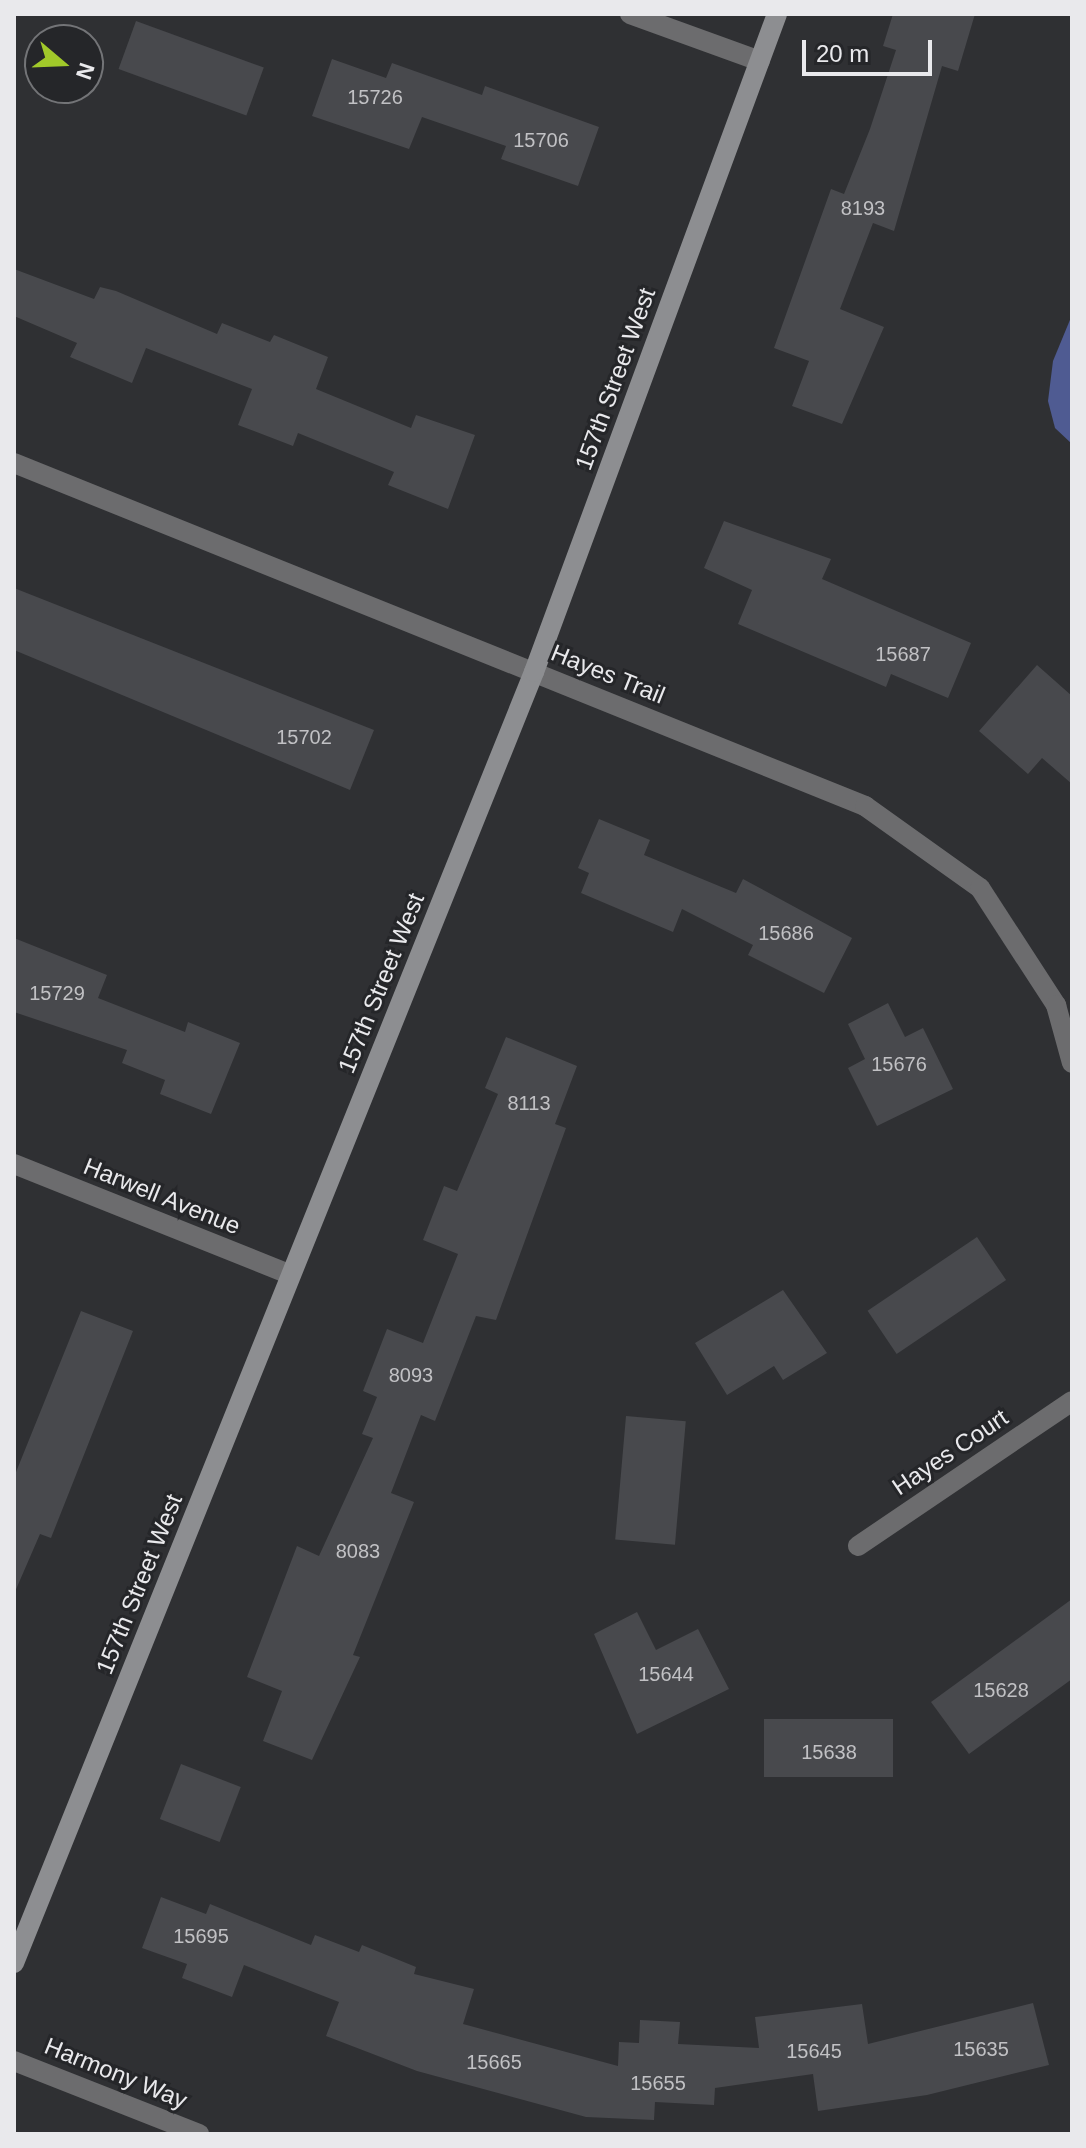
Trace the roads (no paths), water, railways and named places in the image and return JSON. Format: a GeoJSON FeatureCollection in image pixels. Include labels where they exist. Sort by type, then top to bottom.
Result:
{"type":"FeatureCollection","features":[{"type":"Feature","properties":{"kind":"street"},"geometry":{"type":"LineString","coordinates":[[630,14],[760,61]]}},
{"type":"Feature","properties":{"kind":"street","name":"157th Street West"},"geometry":{"type":"LineString","coordinates":[[14,1963],[534,672],[777,14]]}},
{"type":"Feature","properties":{"kind":"street","name":"Hayes Trail"},"geometry":{"type":"LineString","coordinates":[[14,463],[865,806],[980,888],[1056,1005],[1072,1063]]}},
{"type":"Feature","properties":{"kind":"street","name":"Harwell Avenue"},"geometry":{"type":"LineString","coordinates":[[14,1164],[291,1275]]}},
{"type":"Feature","properties":{"kind":"street","name":"Hayes Court"},"geometry":{"type":"LineString","coordinates":[[858,1546],[1072,1401]]}},
{"type":"Feature","properties":{"kind":"street","name":"Harmony Way"},"geometry":{"type":"LineString","coordinates":[[14,2061],[199,2134]]}},
{"type":"Feature","properties":{"kind":"water"},"geometry":{"type":"Polygon","coordinates":[[[1072,315],[1072,444],[1055,428],[1048,401],[1053,361],[1072,315]]]}}]}
